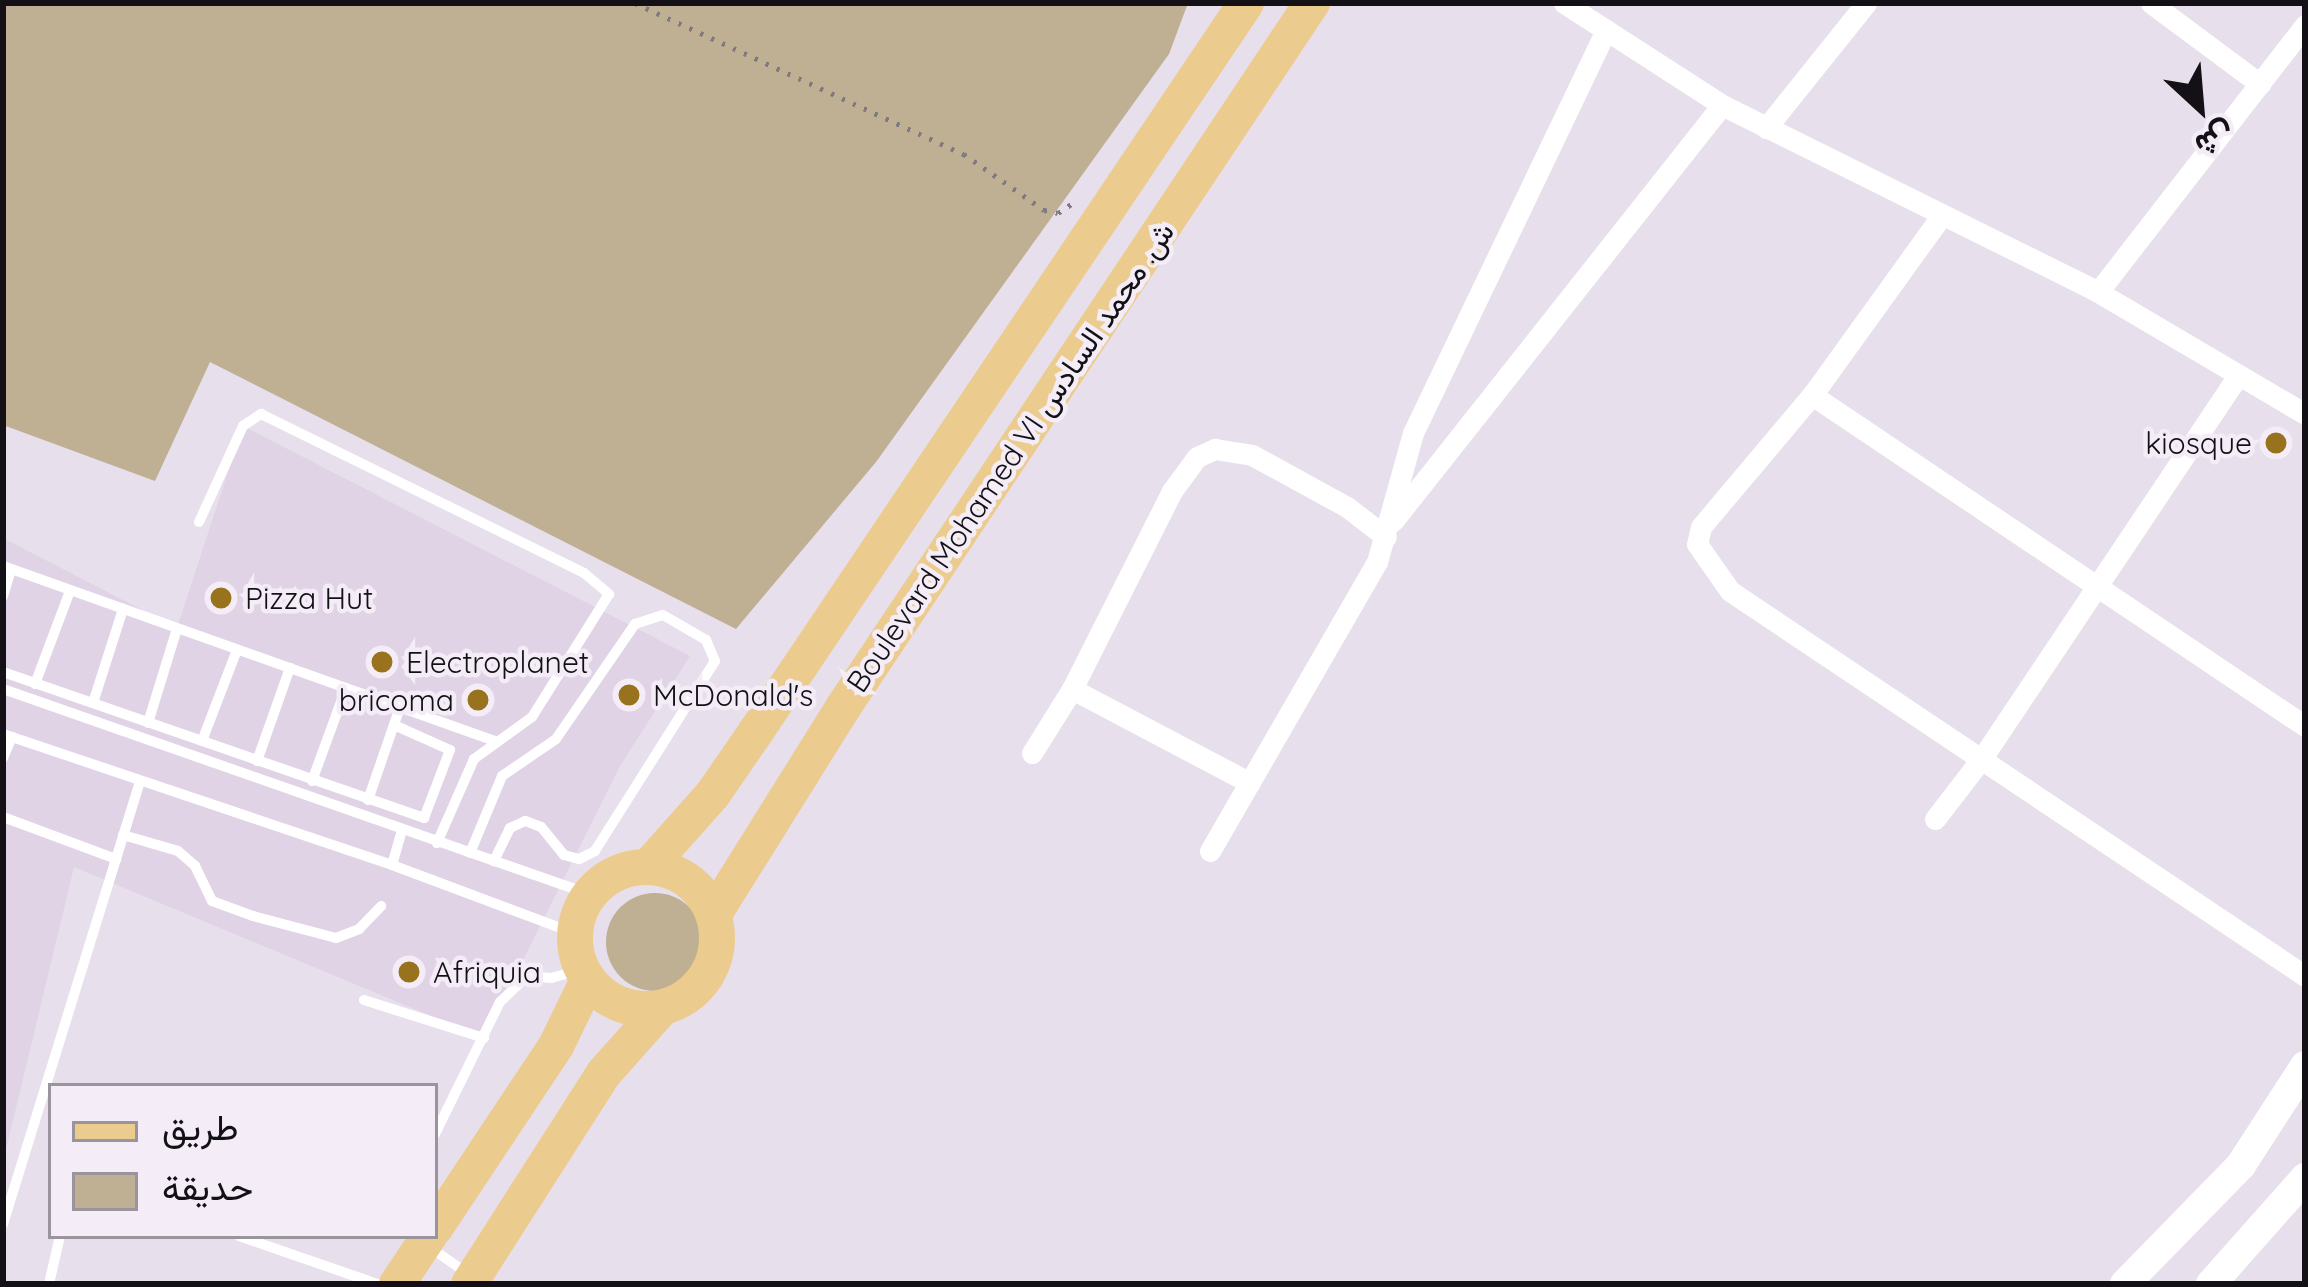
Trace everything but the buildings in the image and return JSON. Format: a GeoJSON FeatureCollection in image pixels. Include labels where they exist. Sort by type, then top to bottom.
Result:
{"type":"FeatureCollection","features":[{"type":"Feature","properties":{"kind":"main road","name":"Boulevard Mohamed VI ش. محمد السادس"},"geometry":{"type":"LineString","coordinates":[[649,866],[712,794],[1246,3]]}},
{"type":"Feature","properties":{"kind":"main road","name":"Boulevard Mohamed VI ش. محمد السادس"},"geometry":{"type":"LineString","coordinates":[[714,914],[844,706],[1312,3]]}},
{"type":"Feature","properties":{"kind":"main road"},"geometry":{"type":"LineString","coordinates":[[793,676],[844,706]]}},
{"type":"Feature","properties":{"kind":"main road"},"geometry":{"type":"LineString","coordinates":[[471,1280],[604,1073],[662,1008],[703,982],[718,938],[714,914],[700,890],[677,873],[649,866],[616,872],[590,894],[574,933],[585,975],[615,1003],[662,1008]]}},
{"type":"Feature","properties":{"kind":"main road"},"geometry":{"type":"LineString","coordinates":[[438,1218],[556,1046],[585,975]]}},
{"type":"Feature","properties":{"kind":"main road"},"geometry":{"type":"LineString","coordinates":[[2126,1284],[2241,1165],[2305,1066]]}},
{"type":"Feature","properties":{"kind":"main road"},"geometry":{"type":"LineString","coordinates":[[2211,1284],[2305,1178]]}},
{"type":"Feature","properties":{"kind":"main road"},"geometry":{"type":"LineString","coordinates":[[397,1284],[424,1239]]}},
{"type":"Feature","properties":{"kind":"street"},"geometry":{"type":"LineString","coordinates":[[1564,3],[1722,106],[2098,292],[2305,414]]}},
{"type":"Feature","properties":{"kind":"street"},"geometry":{"type":"LineString","coordinates":[[1766,128],[1866,3]]}},
{"type":"Feature","properties":{"kind":"street"},"geometry":{"type":"LineString","coordinates":[[2151,3],[2260,84]]}},
{"type":"Feature","properties":{"kind":"street"},"geometry":{"type":"LineString","coordinates":[[2098,292],[2305,25]]}},
{"type":"Feature","properties":{"kind":"street"},"geometry":{"type":"LineString","coordinates":[[1210,851],[1352,610],[1389,530],[1413,433],[1606,30]]}},
{"type":"Feature","properties":{"kind":"street"},"geometry":{"type":"LineString","coordinates":[[1389,530],[1722,106]]}},
{"type":"Feature","properties":{"kind":"street"},"geometry":{"type":"LineString","coordinates":[[1942,215],[1812,395],[1701,527],[1697,544],[1730,591],[2305,976]]}},
{"type":"Feature","properties":{"kind":"street"},"geometry":{"type":"LineString","coordinates":[[1936,819],[1982,758],[2237,377]]}},
{"type":"Feature","properties":{"kind":"street"},"geometry":{"type":"LineString","coordinates":[[1812,395],[2305,726]]}},
{"type":"Feature","properties":{"kind":"street"},"geometry":{"type":"LineString","coordinates":[[1032,753],[1072,689],[1172,491],[1196,458],[1216,449],[1252,455],[1389,530]]}},
{"type":"Feature","properties":{"kind":"street"},"geometry":{"type":"LineString","coordinates":[[1072,689],[1250,783]]}},
{"type":"Feature","properties":{"kind":"lane"},"geometry":{"type":"LineString","coordinates":[[199,522],[243,426],[261,414],[602,586],[608,594],[532,717],[495,741],[466,770],[437,843]]}},
{"type":"Feature","properties":{"kind":"lane"},"geometry":{"type":"LineString","coordinates":[[3,596],[7,568],[495,741]]}},
{"type":"Feature","properties":{"kind":"lane"},"geometry":{"type":"LineString","coordinates":[[35,684],[70,591]]}},
{"type":"Feature","properties":{"kind":"lane"},"geometry":{"type":"LineString","coordinates":[[93,704],[123,609]]}},
{"type":"Feature","properties":{"kind":"lane"},"geometry":{"type":"LineString","coordinates":[[470,854],[502,776],[556,739],[635,624],[663,615],[706,640],[715,661],[595,851],[579,859],[564,855],[541,826],[526,821],[510,828],[494,861]]}},
{"type":"Feature","properties":{"kind":"lane"},"geometry":{"type":"LineString","coordinates":[[148,722],[177,628]]}},
{"type":"Feature","properties":{"kind":"lane"},"geometry":{"type":"LineString","coordinates":[[202,741],[237,650]]}},
{"type":"Feature","properties":{"kind":"lane"},"geometry":{"type":"LineString","coordinates":[[256,761],[290,668]]}},
{"type":"Feature","properties":{"kind":"lane"},"geometry":{"type":"LineString","coordinates":[[3,672],[424,818],[449,759],[444,744],[394,724]]}},
{"type":"Feature","properties":{"kind":"lane"},"geometry":{"type":"LineString","coordinates":[[312,781],[346,688]]}},
{"type":"Feature","properties":{"kind":"lane"},"geometry":{"type":"LineString","coordinates":[[3,689],[590,894]]}},
{"type":"Feature","properties":{"kind":"lane"},"geometry":{"type":"LineString","coordinates":[[368,800],[400,707]]}},
{"type":"Feature","properties":{"kind":"lane"},"geometry":{"type":"LineString","coordinates":[[3,758],[7,735],[392,865],[574,933]]}},
{"type":"Feature","properties":{"kind":"lane"},"geometry":{"type":"LineString","coordinates":[[3,1224],[140,782]]}},
{"type":"Feature","properties":{"kind":"lane"},"geometry":{"type":"LineString","coordinates":[[3,818],[116,860]]}},
{"type":"Feature","properties":{"kind":"lane"},"geometry":{"type":"LineString","coordinates":[[392,865],[402,831]]}},
{"type":"Feature","properties":{"kind":"lane"},"geometry":{"type":"LineString","coordinates":[[123,836],[178,851],[195,866],[217,905],[253,916],[336,938],[359,929],[381,906]]}},
{"type":"Feature","properties":{"kind":"lane"},"geometry":{"type":"LineString","coordinates":[[438,1128],[500,1002],[526,976],[585,975]]}},
{"type":"Feature","properties":{"kind":"lane"},"geometry":{"type":"LineString","coordinates":[[364,1000],[484,1038]]}},
{"type":"Feature","properties":{"kind":"lane"},"geometry":{"type":"LineString","coordinates":[[49,1284],[59,1239]]}},
{"type":"Feature","properties":{"kind":"lane"},"geometry":{"type":"LineString","coordinates":[[248,1239],[378,1284]]}},
{"type":"Feature","properties":{"kind":"lane"},"geometry":{"type":"LineString","coordinates":[[429,1239],[471,1280]]}},
{"type":"Feature","properties":{"kind":"path"},"geometry":{"type":"LineString","coordinates":[[634,3],[964,154],[1044,210],[1058,213],[1082,192]]}},
{"type":"Feature","properties":{"kind":"shaded area"},"geometry":{"type":"Polygon","coordinates":[[[243,426],[690,656],[620,766],[484,1038],[74,867],[3,1162],[3,538],[177,628],[243,426]]]}},
{"type":"Feature","properties":{"kind":"green space"},"geometry":{"type":"Polygon","coordinates":[[[3,3],[1188,3],[1169,54],[876,462],[736,629],[210,362],[155,481],[3,425],[3,3]]]}},
{"type":"Feature","properties":{"kind":"green space"},"geometry":{"type":"Polygon","coordinates":[[[655,893],[690,907],[704,942],[690,977],[655,991],[620,977],[606,942],[620,907],[655,893]]]}},
{"type":"Feature","properties":{"kind":"place","name":"kiosque"},"geometry":{"type":"Point","coordinates":[2276,443]}},
{"type":"Feature","properties":{"kind":"place","name":"Pizza Hut"},"geometry":{"type":"Point","coordinates":[221,598]}},
{"type":"Feature","properties":{"kind":"place","name":"Electroplanet"},"geometry":{"type":"Point","coordinates":[382,662]}},
{"type":"Feature","properties":{"kind":"place","name":"McDonald's"},"geometry":{"type":"Point","coordinates":[629,695]}},
{"type":"Feature","properties":{"kind":"place","name":"bricoma"},"geometry":{"type":"Point","coordinates":[478,700]}},
{"type":"Feature","properties":{"kind":"place","name":"Afriquia"},"geometry":{"type":"Point","coordinates":[409,972]}}]}
